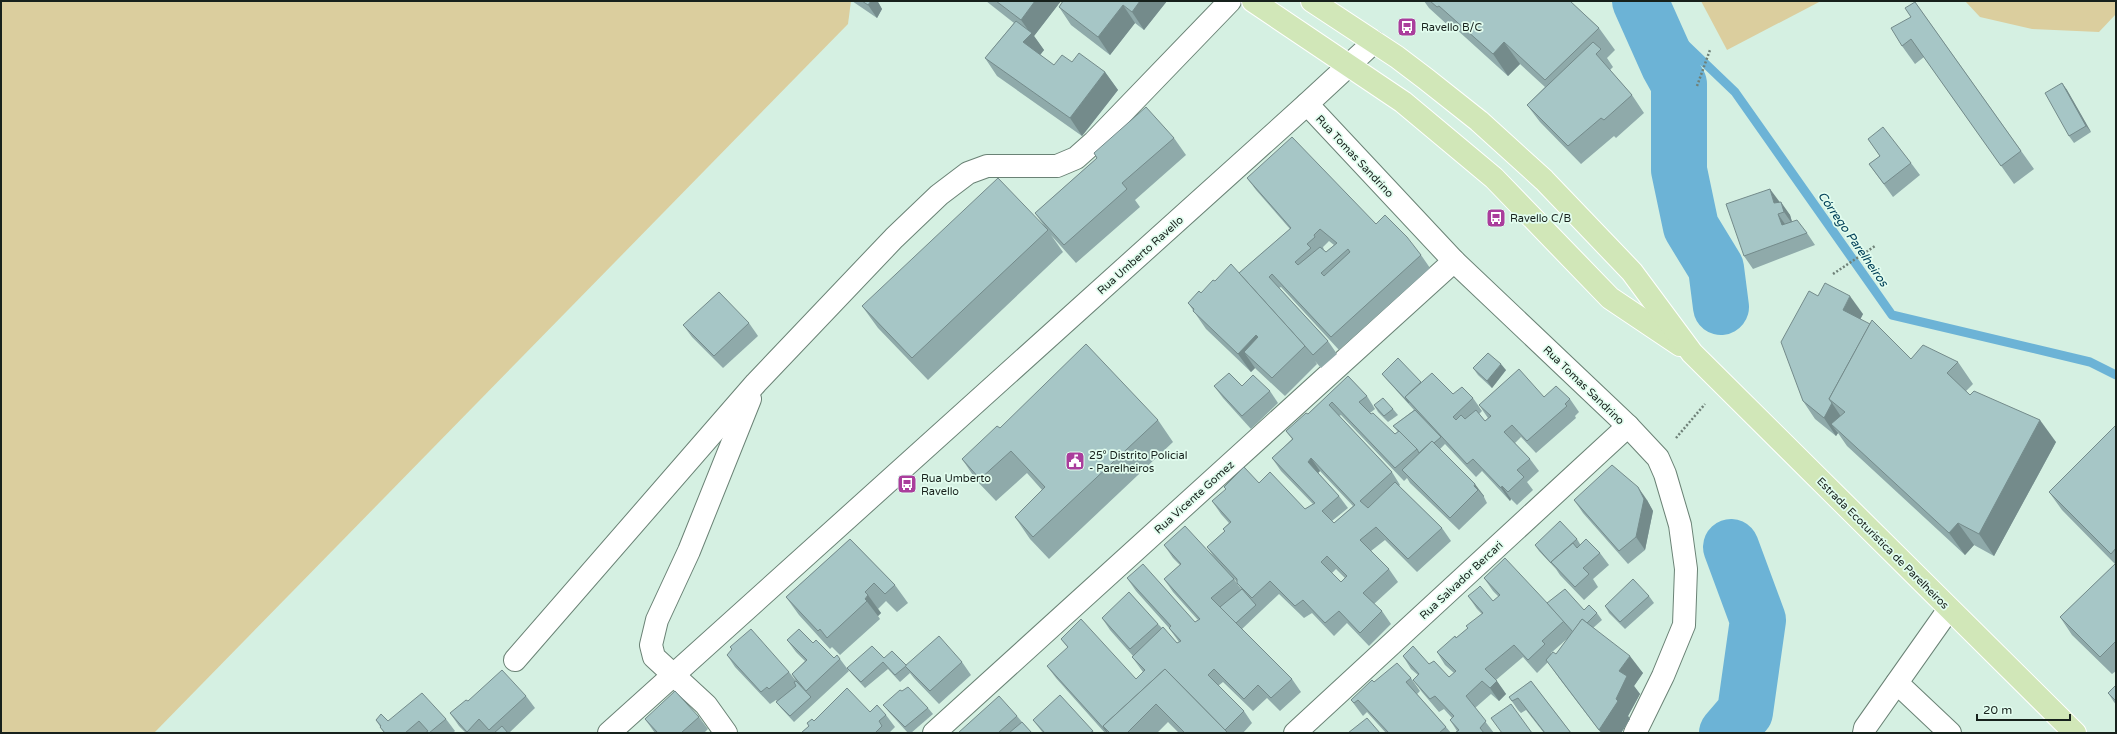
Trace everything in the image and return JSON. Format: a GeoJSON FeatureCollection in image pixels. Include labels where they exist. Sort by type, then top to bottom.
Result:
{"type":"FeatureCollection","features":[{"type":"Feature","properties":{"kind":"main road","name":"Estrada Ecoturistica de Parelheiros"},"geometry":{"type":"LineString","coordinates":[[1253,1],[1403,102],[1494,178],[1610,298],[1692,353]]}},
{"type":"Feature","properties":{"kind":"main road","name":"Estrada Ecoturistica de Parelheiros"},"geometry":{"type":"LineString","coordinates":[[1312,1],[1420,74],[1479,121],[1544,180],[1632,272],[1692,353],[2075,733]]}},
{"type":"Feature","properties":{"kind":"street"},"geometry":{"type":"LineString","coordinates":[[515,660],[756,383],[894,238],[939,195],[968,173],[987,166],[1057,166],[1076,158],[1094,142],[1230,1]]}},
{"type":"Feature","properties":{"kind":"street","name":"Rua Umberto Ravello"},"geometry":{"type":"LineString","coordinates":[[609,733],[1374,42]]}},
{"type":"Feature","properties":{"kind":"street","name":"Rua Tomas Sandrino"},"geometry":{"type":"LineString","coordinates":[[1307,104],[1454,261],[1628,426],[1658,458],[1666,474],[1680,525],[1686,569],[1684,625],[1663,676],[1635,733]]}},
{"type":"Feature","properties":{"kind":"street","name":"Rua Vicente Gomez"},"geometry":{"type":"LineString","coordinates":[[934,733],[1454,261]]}},
{"type":"Feature","properties":{"kind":"street"},"geometry":{"type":"LineString","coordinates":[[726,733],[706,705],[654,657],[651,644],[653,632],[689,551],[756,383]]}},
{"type":"Feature","properties":{"kind":"street","name":"Rua Salvador Bercari"},"geometry":{"type":"LineString","coordinates":[[1294,733],[1628,426]]}},
{"type":"Feature","properties":{"kind":"street"},"geometry":{"type":"LineString","coordinates":[[1864,733],[1865,728],[1949,608]]}},
{"type":"Feature","properties":{"kind":"street"},"geometry":{"type":"LineString","coordinates":[[1897,683],[1950,733]]}},
{"type":"Feature","properties":{"kind":"path"},"geometry":{"type":"LineString","coordinates":[[1697,86],[1710,50]]}},
{"type":"Feature","properties":{"kind":"path"},"geometry":{"type":"LineString","coordinates":[[1833,274],[1875,246]]}},
{"type":"Feature","properties":{"kind":"path"},"geometry":{"type":"LineString","coordinates":[[1658,458],[1722,383]]}},
{"type":"Feature","properties":{"kind":"shaded area"},"geometry":{"type":"Polygon","coordinates":[[[1,1],[851,1],[848,24],[154,733],[4,733],[1,731],[1,1]]]}},
{"type":"Feature","properties":{"kind":"shaded area"},"geometry":{"type":"Polygon","coordinates":[[[1701,1],[1821,1],[1727,50],[1701,1]]]}},
{"type":"Feature","properties":{"kind":"shaded area"},"geometry":{"type":"Polygon","coordinates":[[[1965,1],[2116,1],[2116,14],[2099,32],[2032,29],[1980,17],[1965,1]]]}},
{"type":"Feature","properties":{"kind":"building"},"geometry":{"type":"Polygon","coordinates":[[[862,1],[871,1],[868,5],[862,1]]]}},
{"type":"Feature","properties":{"kind":"building"},"geometry":{"type":"Polygon","coordinates":[[[996,1],[1035,1],[1021,20],[996,1]]]}},
{"type":"Feature","properties":{"kind":"building"},"geometry":{"type":"Polygon","coordinates":[[[1063,1],[1140,1],[1132,12],[1123,5],[1098,37],[1059,7],[1063,1]]]}},
{"type":"Feature","properties":{"kind":"building"},"geometry":{"type":"Polygon","coordinates":[[[1430,1],[1570,1],[1599,28],[1545,80],[1504,42],[1493,54],[1439,6],[1437,7],[1430,1]]]}},
{"type":"Feature","properties":{"kind":"building"},"geometry":{"type":"Polygon","coordinates":[[[1915,2],[2021,151],[2001,166],[1911,39],[1902,46],[1891,28],[1911,17],[1905,8],[1915,2]]]}},
{"type":"Feature","properties":{"kind":"building"},"geometry":{"type":"Polygon","coordinates":[[[1016,21],[1032,33],[1023,42],[1054,65],[1062,55],[1072,62],[1079,53],[1105,72],[1070,118],[985,58],[1016,21]]]}},
{"type":"Feature","properties":{"kind":"building"},"geometry":{"type":"Polygon","coordinates":[[[1593,42],[1601,49],[1596,54],[1632,95],[1604,120],[1601,118],[1568,146],[1527,105],[1593,42]]]}},
{"type":"Feature","properties":{"kind":"building"},"geometry":{"type":"Polygon","coordinates":[[[2062,83],[2086,126],[2069,136],[2045,93],[2062,83]]]}},
{"type":"Feature","properties":{"kind":"building"},"geometry":{"type":"Polygon","coordinates":[[[1146,107],[1174,138],[1122,183],[1127,189],[1064,245],[1035,213],[1097,158],[1094,153],[1146,107]]]}},
{"type":"Feature","properties":{"kind":"building"},"geometry":{"type":"Polygon","coordinates":[[[1883,127],[1911,163],[1884,184],[1869,164],[1880,156],[1868,139],[1883,127]]]}},
{"type":"Feature","properties":{"kind":"building"},"geometry":{"type":"Polygon","coordinates":[[[1292,137],[1376,224],[1385,215],[1407,237],[1421,255],[1331,337],[1272,274],[1269,277],[1328,341],[1313,355],[1239,273],[1291,228],[1247,178],[1292,137]],[[1320,229],[1314,235],[1315,237],[1307,244],[1311,248],[1295,262],[1298,265],[1320,247],[1326,252],[1337,243],[1320,229]],[[1348,249],[1321,273],[1324,276],[1350,252],[1348,249]]]}},
{"type":"Feature","properties":{"kind":"building"},"geometry":{"type":"Polygon","coordinates":[[[998,178],[1048,230],[912,358],[862,306],[998,178]]]}},
{"type":"Feature","properties":{"kind":"building"},"geometry":{"type":"Polygon","coordinates":[[[1770,189],[1774,203],[1781,202],[1784,212],[1778,214],[1782,225],[1797,220],[1807,233],[1744,256],[1726,204],[1770,189]]]}},
{"type":"Feature","properties":{"kind":"building"},"geometry":{"type":"Polygon","coordinates":[[[1231,264],[1305,346],[1272,378],[1244,352],[1258,337],[1256,335],[1238,354],[1193,311],[1194,309],[1188,303],[1199,291],[1201,293],[1213,280],[1215,281],[1231,264]]]}},
{"type":"Feature","properties":{"kind":"building"},"geometry":{"type":"Polygon","coordinates":[[[1825,283],[1850,296],[1843,310],[1870,324],[1829,399],[1832,403],[1824,418],[1803,401],[1781,342],[1809,291],[1818,296],[1825,283]]]}},
{"type":"Feature","properties":{"kind":"building"},"geometry":{"type":"Polygon","coordinates":[[[719,292],[749,323],[714,356],[683,325],[719,292]]]}},
{"type":"Feature","properties":{"kind":"building"},"geometry":{"type":"Polygon","coordinates":[[[1872,320],[1911,359],[1923,345],[1958,362],[1947,373],[1970,395],[1974,391],[2040,420],[1979,534],[1958,523],[1949,533],[1831,424],[1845,412],[1829,399],[1872,320]]]}},
{"type":"Feature","properties":{"kind":"building","name":"25° Distrito Policial - Parelheiros"},"geometry":{"type":"Polygon","coordinates":[[[1086,344],[1158,420],[1033,537],[1015,517],[1045,487],[1011,451],[980,479],[962,459],[997,426],[1000,428],[1086,344]]]}},
{"type":"Feature","properties":{"kind":"building"},"geometry":{"type":"Polygon","coordinates":[[[1488,353],[1501,364],[1487,381],[1473,368],[1488,353]]]}},
{"type":"Feature","properties":{"kind":"building"},"geometry":{"type":"Polygon","coordinates":[[[1398,358],[1421,382],[1405,397],[1409,403],[1382,374],[1398,358]]]}},
{"type":"Feature","properties":{"kind":"building"},"geometry":{"type":"Polygon","coordinates":[[[1519,369],[1544,397],[1556,386],[1570,399],[1565,404],[1567,406],[1527,441],[1512,425],[1504,432],[1530,459],[1517,470],[1524,477],[1508,492],[1502,486],[1501,488],[1473,459],[1467,464],[1405,397],[1432,373],[1453,394],[1462,387],[1473,398],[1453,417],[1456,420],[1461,415],[1465,419],[1476,410],[1485,421],[1491,416],[1479,405],[1519,369]]]}},
{"type":"Feature","properties":{"kind":"building"},"geometry":{"type":"Polygon","coordinates":[[[1229,373],[1242,386],[1253,375],[1270,391],[1242,416],[1214,386],[1229,373]]]}},
{"type":"Feature","properties":{"kind":"building"},"geometry":{"type":"Polygon","coordinates":[[[1348,376],[1367,396],[1359,402],[1395,434],[1399,431],[1417,449],[1395,468],[1332,402],[1329,405],[1392,472],[1360,501],[1368,508],[1395,482],[1442,528],[1408,559],[1376,527],[1360,540],[1389,569],[1363,593],[1382,611],[1360,633],[1339,611],[1325,623],[1303,600],[1295,606],[1270,581],[1252,598],[1237,583],[1237,579],[1207,547],[1225,531],[1223,529],[1231,522],[1212,501],[1226,489],[1224,487],[1244,467],[1259,483],[1270,472],[1305,509],[1315,503],[1272,458],[1293,439],[1286,431],[1306,413],[1308,414],[1348,376]],[[1311,458],[1308,462],[1339,496],[1322,511],[1334,523],[1355,505],[1311,458]],[[1327,556],[1321,562],[1341,582],[1347,576],[1327,556]]]}},
{"type":"Feature","properties":{"kind":"building"},"geometry":{"type":"Polygon","coordinates":[[[1383,398],[1393,409],[1384,416],[1374,405],[1383,398]]]}},
{"type":"Feature","properties":{"kind":"building"},"geometry":{"type":"Polygon","coordinates":[[[1415,410],[1441,437],[1434,443],[1432,441],[1419,453],[1417,449],[1393,426],[1415,410]]]}},
{"type":"Feature","properties":{"kind":"building"},"geometry":{"type":"Polygon","coordinates":[[[2116,425],[2116,548],[2111,554],[2049,492],[2116,425]]]}},
{"type":"Feature","properties":{"kind":"building"},"geometry":{"type":"Polygon","coordinates":[[[1432,441],[1475,484],[1474,486],[1478,490],[1450,518],[1402,470],[1432,441]]]}},
{"type":"Feature","properties":{"kind":"building"},"geometry":{"type":"Polygon","coordinates":[[[1612,465],[1638,487],[1644,499],[1636,537],[1619,551],[1574,500],[1612,465]]]}},
{"type":"Feature","properties":{"kind":"building"},"geometry":{"type":"Polygon","coordinates":[[[1560,521],[1577,539],[1551,563],[1535,545],[1560,521]]]}},
{"type":"Feature","properties":{"kind":"building"},"geometry":{"type":"Polygon","coordinates":[[[1185,526],[1234,579],[1211,598],[1292,679],[1271,698],[1258,685],[1244,699],[1214,669],[1208,675],[1244,711],[1225,730],[1165,669],[1103,726],[1107,732],[1047,666],[1068,647],[1061,639],[1081,619],[1136,679],[1145,670],[1132,657],[1163,627],[1177,643],[1181,641],[1169,628],[1171,626],[1127,578],[1143,564],[1195,622],[1200,619],[1164,579],[1181,564],[1164,545],[1185,526]]]}},
{"type":"Feature","properties":{"kind":"building"},"geometry":{"type":"Polygon","coordinates":[[[850,539],[895,585],[885,594],[874,583],[865,592],[868,595],[865,599],[867,601],[827,638],[820,629],[818,631],[786,597],[850,539]]]}},
{"type":"Feature","properties":{"kind":"building"},"geometry":{"type":"Polygon","coordinates":[[[1586,539],[1600,553],[1583,568],[1589,574],[1575,587],[1551,562],[1573,543],[1577,548],[1586,539]]]}},
{"type":"Feature","properties":{"kind":"building"},"geometry":{"type":"Polygon","coordinates":[[[1505,558],[1564,621],[1542,641],[1545,644],[1528,660],[1514,645],[1485,669],[1497,681],[1490,688],[1482,681],[1466,696],[1486,721],[1480,728],[1484,733],[1455,733],[1459,730],[1450,720],[1454,716],[1435,696],[1430,699],[1413,680],[1419,674],[1403,656],[1413,646],[1429,664],[1434,661],[1449,677],[1456,671],[1437,652],[1455,636],[1456,638],[1468,628],[1466,626],[1483,613],[1468,596],[1480,586],[1493,601],[1500,595],[1484,578],[1505,558]]]}},
{"type":"Feature","properties":{"kind":"building"},"geometry":{"type":"Polygon","coordinates":[[[2116,563],[2116,641],[2100,657],[2060,617],[2116,563]]]}},
{"type":"Feature","properties":{"kind":"building"},"geometry":{"type":"Polygon","coordinates":[[[1633,579],[1649,596],[1620,622],[1605,606],[1633,579]]]}},
{"type":"Feature","properties":{"kind":"building"},"geometry":{"type":"Polygon","coordinates":[[[1242,589],[1256,605],[1236,623],[1220,607],[1242,589]]]}},
{"type":"Feature","properties":{"kind":"building"},"geometry":{"type":"Polygon","coordinates":[[[1565,589],[1584,610],[1589,605],[1597,613],[1587,623],[1582,619],[1573,632],[1547,603],[1565,589]]]}},
{"type":"Feature","properties":{"kind":"building"},"geometry":{"type":"Polygon","coordinates":[[[1129,592],[1158,624],[1130,649],[1102,618],[1129,592]]]}},
{"type":"Feature","properties":{"kind":"building"},"geometry":{"type":"Polygon","coordinates":[[[1582,619],[1630,656],[1619,671],[1627,676],[1616,699],[1618,701],[1599,730],[1546,660],[1553,652],[1556,654],[1582,619]]]}},
{"type":"Feature","properties":{"kind":"building"},"geometry":{"type":"Polygon","coordinates":[[[751,629],[789,672],[769,689],[767,687],[761,692],[727,655],[732,649],[730,647],[751,629]]]}},
{"type":"Feature","properties":{"kind":"building"},"geometry":{"type":"Polygon","coordinates":[[[799,629],[813,643],[816,640],[834,658],[837,655],[840,659],[806,691],[792,674],[807,660],[787,640],[799,629]]]}},
{"type":"Feature","properties":{"kind":"building"},"geometry":{"type":"Polygon","coordinates":[[[939,636],[962,662],[930,691],[905,666],[939,636]]]}},
{"type":"Feature","properties":{"kind":"building"},"geometry":{"type":"Polygon","coordinates":[[[872,646],[884,658],[892,651],[906,666],[895,675],[883,662],[861,682],[847,668],[872,646]]]}},
{"type":"Feature","properties":{"kind":"building"},"geometry":{"type":"Polygon","coordinates":[[[1397,663],[1411,678],[1406,682],[1446,727],[1439,733],[1389,733],[1358,700],[1354,703],[1351,700],[1372,680],[1374,682],[1397,663]]]}},
{"type":"Feature","properties":{"kind":"building"},"geometry":{"type":"Polygon","coordinates":[[[1165,669],[1228,733],[1185,733],[1156,704],[1127,733],[1110,733],[1103,726],[1165,669]]]}},
{"type":"Feature","properties":{"kind":"building"},"geometry":{"type":"Polygon","coordinates":[[[502,670],[526,696],[489,730],[479,719],[467,732],[450,713],[466,700],[468,701],[502,670]]]}},
{"type":"Feature","properties":{"kind":"building"},"geometry":{"type":"Polygon","coordinates":[[[796,681],[811,697],[790,716],[776,702],[796,686],[794,682],[796,681]]]}},
{"type":"Feature","properties":{"kind":"building"},"geometry":{"type":"Polygon","coordinates":[[[1531,681],[1571,733],[1545,733],[1518,698],[1512,701],[1509,697],[1531,681]]]}},
{"type":"Feature","properties":{"kind":"building"},"geometry":{"type":"Polygon","coordinates":[[[2116,685],[2116,701],[2108,693],[2116,685]]]}},
{"type":"Feature","properties":{"kind":"building"},"geometry":{"type":"Polygon","coordinates":[[[908,687],[928,708],[905,727],[883,705],[900,690],[902,691],[908,687]]]}},
{"type":"Feature","properties":{"kind":"building"},"geometry":{"type":"Polygon","coordinates":[[[847,688],[870,712],[877,705],[886,715],[879,721],[882,726],[875,733],[801,733],[809,726],[807,723],[812,719],[814,721],[847,688]]]}},
{"type":"Feature","properties":{"kind":"building"},"geometry":{"type":"Polygon","coordinates":[[[675,691],[699,717],[681,733],[658,733],[645,719],[675,691]]]}},
{"type":"Feature","properties":{"kind":"building"},"geometry":{"type":"Polygon","coordinates":[[[422,693],[446,719],[429,733],[425,733],[428,731],[419,721],[405,733],[385,733],[376,720],[381,714],[388,721],[422,693]]]}},
{"type":"Feature","properties":{"kind":"building"},"geometry":{"type":"Polygon","coordinates":[[[1060,695],[1093,731],[1090,733],[1045,733],[1033,720],[1060,695]]]}},
{"type":"Feature","properties":{"kind":"building"},"geometry":{"type":"Polygon","coordinates":[[[999,696],[1017,716],[998,733],[958,733],[999,696]]]}},
{"type":"Feature","properties":{"kind":"building"},"geometry":{"type":"Polygon","coordinates":[[[1511,704],[1532,733],[1502,733],[1491,718],[1511,704]]]}},
{"type":"Feature","properties":{"kind":"building"},"geometry":{"type":"Polygon","coordinates":[[[1367,718],[1380,733],[1348,733],[1367,718]]]}},
{"type":"Feature","properties":{"kind":"building"},"geometry":{"type":"Polygon","coordinates":[[[1022,722],[1032,733],[1009,733],[1022,722]]]}},
{"type":"Feature","properties":{"kind":"building"},"geometry":{"type":"Polygon","coordinates":[[[502,726],[508,733],[494,733],[502,726]]]}},
{"type":"Feature","properties":{"kind":"waterway"},"geometry":{"type":"LineString","coordinates":[[1640,1],[1669,66],[1679,84],[1679,170],[1691,227],[1716,268],[1721,307]]}},
{"type":"Feature","properties":{"kind":"waterway","name":"Córrego Parelheiros"},"geometry":{"type":"LineString","coordinates":[[1642,3],[1735,92],[1892,315],[2090,362],[2116,375]]}},
{"type":"Feature","properties":{"kind":"waterway"},"geometry":{"type":"LineString","coordinates":[[1727,733],[1745,712],[1758,620],[1731,547]]}},
{"type":"Feature","properties":{"kind":"place","name":"Ravello B/C"},"geometry":{"type":"Point","coordinates":[1407,27]}},
{"type":"Feature","properties":{"kind":"place","name":"Ravello C/B"},"geometry":{"type":"Point","coordinates":[1496,218]}},
{"type":"Feature","properties":{"kind":"place","name":"25° Distrito Policial - Parelheiros"},"geometry":{"type":"Point","coordinates":[1075,461]}},
{"type":"Feature","properties":{"kind":"place","name":"Rua Umberto Ravello"},"geometry":{"type":"Point","coordinates":[907,484]}}]}
